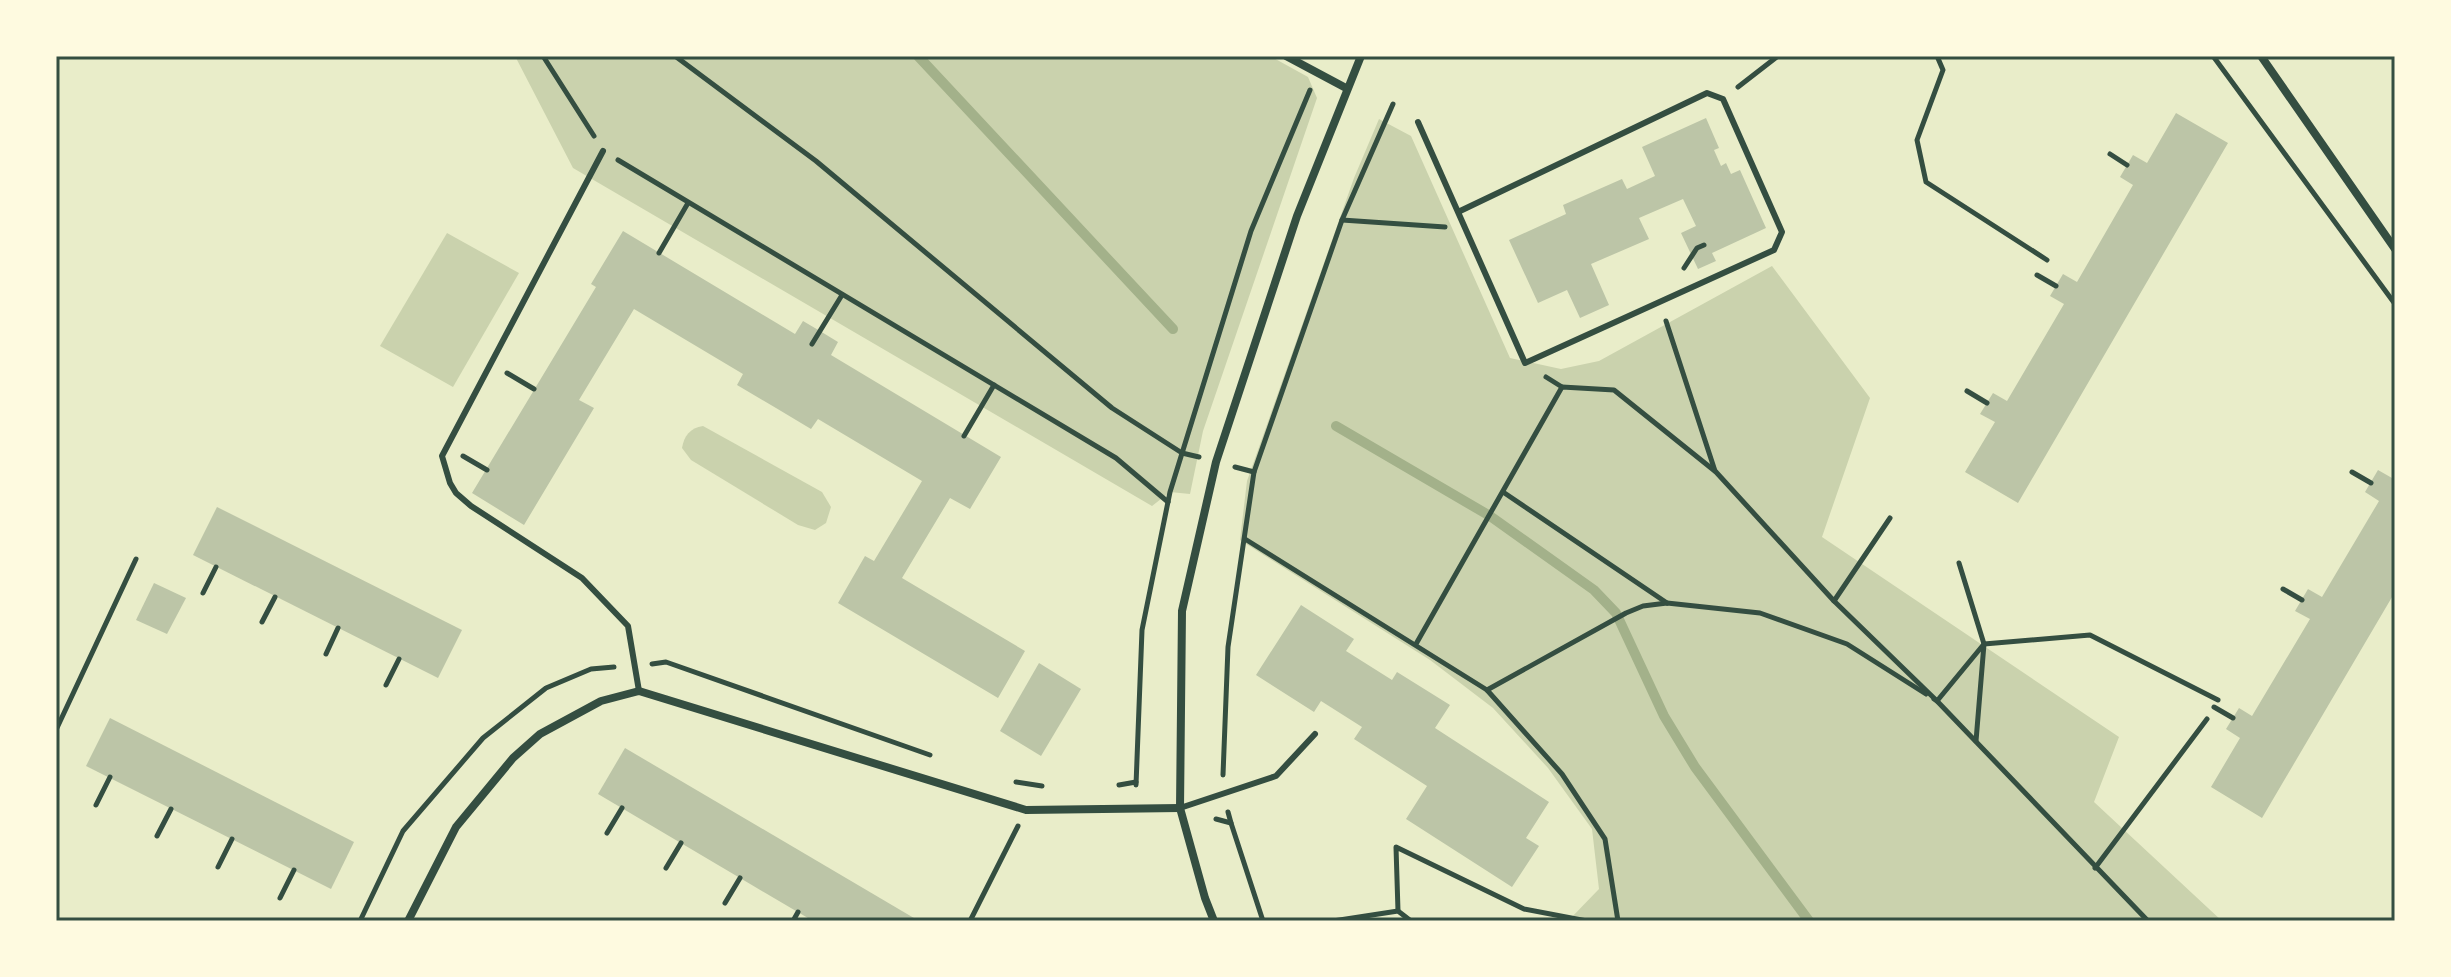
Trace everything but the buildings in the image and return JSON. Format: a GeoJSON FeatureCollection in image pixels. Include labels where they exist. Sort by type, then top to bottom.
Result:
{"type":"FeatureCollection","features":[{"type":"Feature","properties":{"kind":"street"},"geometry":{"type":"LineString","coordinates":[[1286,56],[1346,88]]}},
{"type":"Feature","properties":{"kind":"street"},"geometry":{"type":"LineString","coordinates":[[1214,921],[1180,808],[1182,611],[1216,462],[1297,216],[1361,56]]}},
{"type":"Feature","properties":{"kind":"street"},"geometry":{"type":"LineString","coordinates":[[2261,56],[2395,249]]}},
{"type":"Feature","properties":{"kind":"street"},"geometry":{"type":"LineString","coordinates":[[408,921],[456,827],[513,758],[540,734],[601,701],[639,691],[1026,810],[1180,808]]}},
{"type":"Feature","properties":{"kind":"lane"},"geometry":{"type":"LineString","coordinates":[[1418,122],[1525,363],[1774,250],[1782,232],[1723,99],[1707,93],[1458,212]]}},
{"type":"Feature","properties":{"kind":"lane"},"geometry":{"type":"LineString","coordinates":[[603,151],[442,456],[456,493],[582,578],[628,626],[639,691]]}},
{"type":"Feature","properties":{"kind":"lane"},"geometry":{"type":"LineString","coordinates":[[1180,808],[1276,776],[1315,734]]}},
{"type":"Feature","properties":{"kind":"path"},"geometry":{"type":"LineString","coordinates":[[543,56],[603,151],[1116,458],[1168,502]]}},
{"type":"Feature","properties":{"kind":"path"},"geometry":{"type":"LineString","coordinates":[[675,56],[816,161],[1112,408],[1182,453],[1254,472]]}},
{"type":"Feature","properties":{"kind":"path"},"geometry":{"type":"LineString","coordinates":[[1723,99],[1778,56]]}},
{"type":"Feature","properties":{"kind":"path"},"geometry":{"type":"LineString","coordinates":[[1937,56],[1943,70],[1917,140],[1926,182],[2047,260]]}},
{"type":"Feature","properties":{"kind":"path"},"geometry":{"type":"LineString","coordinates":[[2213,56],[2395,304]]}},
{"type":"Feature","properties":{"kind":"path"},"geometry":{"type":"LineString","coordinates":[[1263,921],[1223,794],[1228,647],[1254,472],[1342,220],[1393,104]]}},
{"type":"Feature","properties":{"kind":"path"},"geometry":{"type":"LineString","coordinates":[[2110,154],[2127,165]]}},
{"type":"Feature","properties":{"kind":"path"},"geometry":{"type":"LineString","coordinates":[[659,253],[688,203]]}},
{"type":"Feature","properties":{"kind":"path"},"geometry":{"type":"LineString","coordinates":[[1342,220],[1464,228]]}},
{"type":"Feature","properties":{"kind":"path"},"geometry":{"type":"LineString","coordinates":[[1682,270],[1697,248],[1704,245]]}},
{"type":"Feature","properties":{"kind":"path"},"geometry":{"type":"LineString","coordinates":[[2037,275],[2056,286]]}},
{"type":"Feature","properties":{"kind":"path"},"geometry":{"type":"LineString","coordinates":[[812,344],[842,295]]}},
{"type":"Feature","properties":{"kind":"path"},"geometry":{"type":"LineString","coordinates":[[1660,302],[1716,472]]}},
{"type":"Feature","properties":{"kind":"path"},"geometry":{"type":"LineString","coordinates":[[491,364],[534,389]]}},
{"type":"Feature","properties":{"kind":"path"},"geometry":{"type":"LineString","coordinates":[[964,436],[994,385]]}},
{"type":"Feature","properties":{"kind":"path"},"geometry":{"type":"LineString","coordinates":[[1416,644],[1562,387],[1614,390],[1716,472],[1834,601],[1937,701],[2148,921]]}},
{"type":"Feature","properties":{"kind":"path"},"geometry":{"type":"LineString","coordinates":[[1967,391],[1987,403]]}},
{"type":"Feature","properties":{"kind":"path"},"geometry":{"type":"LineString","coordinates":[[2352,472],[2371,483]]}},
{"type":"Feature","properties":{"kind":"path"},"geometry":{"type":"LineString","coordinates":[[1503,492],[1667,603]]}},
{"type":"Feature","properties":{"kind":"path"},"geometry":{"type":"LineString","coordinates":[[1834,601],[1890,518]]}},
{"type":"Feature","properties":{"kind":"path"},"geometry":{"type":"LineString","coordinates":[[1245,539],[1487,690],[1562,774],[1605,839],[1618,921]]}},
{"type":"Feature","properties":{"kind":"path"},"geometry":{"type":"LineString","coordinates":[[56,730],[136,559]]}},
{"type":"Feature","properties":{"kind":"path"},"geometry":{"type":"LineString","coordinates":[[1959,563],[1984,644],[1976,742]]}},
{"type":"Feature","properties":{"kind":"path"},"geometry":{"type":"LineString","coordinates":[[203,593],[216,567]]}},
{"type":"Feature","properties":{"kind":"path"},"geometry":{"type":"LineString","coordinates":[[2283,589],[2302,600]]}},
{"type":"Feature","properties":{"kind":"path"},"geometry":{"type":"LineString","coordinates":[[262,622],[275,597]]}},
{"type":"Feature","properties":{"kind":"path"},"geometry":{"type":"LineString","coordinates":[[1487,690],[1626,613],[1643,606],[1667,603],[1760,613],[1847,644],[1937,701]]}},
{"type":"Feature","properties":{"kind":"path"},"geometry":{"type":"LineString","coordinates":[[326,654],[338,628]]}},
{"type":"Feature","properties":{"kind":"path"},"geometry":{"type":"LineString","coordinates":[[1937,701],[1984,644],[2090,635],[2218,700]]}},
{"type":"Feature","properties":{"kind":"path"},"geometry":{"type":"LineString","coordinates":[[386,685],[399,659]]}},
{"type":"Feature","properties":{"kind":"path"},"geometry":{"type":"LineString","coordinates":[[2214,707],[2233,718]]}},
{"type":"Feature","properties":{"kind":"path"},"geometry":{"type":"LineString","coordinates":[[2095,868],[2207,719]]}},
{"type":"Feature","properties":{"kind":"path"},"geometry":{"type":"LineString","coordinates":[[360,921],[403,831],[483,738]]}},
{"type":"Feature","properties":{"kind":"path"},"geometry":{"type":"LineString","coordinates":[[96,805],[110,777]]}},
{"type":"Feature","properties":{"kind":"path"},"geometry":{"type":"LineString","coordinates":[[970,921],[1037,785]]}},
{"type":"Feature","properties":{"kind":"path"},"geometry":{"type":"LineString","coordinates":[[607,833],[622,808]]}},
{"type":"Feature","properties":{"kind":"path"},"geometry":{"type":"LineString","coordinates":[[1180,808],[1231,823]]}},
{"type":"Feature","properties":{"kind":"path"},"geometry":{"type":"LineString","coordinates":[[157,836],[171,809]]}},
{"type":"Feature","properties":{"kind":"path"},"geometry":{"type":"LineString","coordinates":[[218,867],[232,839]]}},
{"type":"Feature","properties":{"kind":"path"},"geometry":{"type":"LineString","coordinates":[[666,868],[681,843]]}},
{"type":"Feature","properties":{"kind":"path"},"geometry":{"type":"LineString","coordinates":[[1398,911],[1396,847],[1524,909],[1587,921]]}},
{"type":"Feature","properties":{"kind":"path"},"geometry":{"type":"LineString","coordinates":[[280,898],[294,870]]}},
{"type":"Feature","properties":{"kind":"path"},"geometry":{"type":"LineString","coordinates":[[725,903],[740,878]]}},
{"type":"Feature","properties":{"kind":"path"},"geometry":{"type":"LineString","coordinates":[[1333,921],[1398,911],[1411,921]]}},
{"type":"Feature","properties":{"kind":"path"},"geometry":{"type":"LineString","coordinates":[[793,921],[798,912]]}},
{"type":"Feature","properties":{"kind":"green space"},"geometry":{"type":"Polygon","coordinates":[[[515,56],[1270,56],[1308,77],[1317,98],[1203,431],[1190,494],[1170,492],[1152,506],[573,168],[515,56]]]}},
{"type":"Feature","properties":{"kind":"green space"},"geometry":{"type":"Polygon","coordinates":[[[1379,119],[1411,136],[1510,358],[1561,369],[1599,361],[1772,266],[1870,398],[1822,537],[2119,737],[2094,802],[2222,921],[1568,921],[1599,889],[1592,829],[1548,768],[1493,708],[1430,660],[1240,540],[1247,481],[1354,178],[1379,119]]]}},
{"type":"Feature","properties":{"kind":"green space"},"geometry":{"type":"Polygon","coordinates":[[[447,233],[519,273],[453,387],[380,346],[447,233]]]}},
{"type":"Feature","properties":{"kind":"green space"},"geometry":{"type":"Polygon","coordinates":[[[703,426],[822,492],[831,507],[826,523],[815,530],[798,525],[691,460],[682,448],[684,440],[688,433],[703,426]]]}},
{"type":"Feature","properties":{"kind":"waterway"},"geometry":{"type":"LineString","coordinates":[[918,56],[1173,329]]}},
{"type":"Feature","properties":{"kind":"waterway"},"geometry":{"type":"LineString","coordinates":[[1336,426],[1490,516],[1594,590],[1616,613],[1664,716],[1695,767],[1809,921]]}}]}
